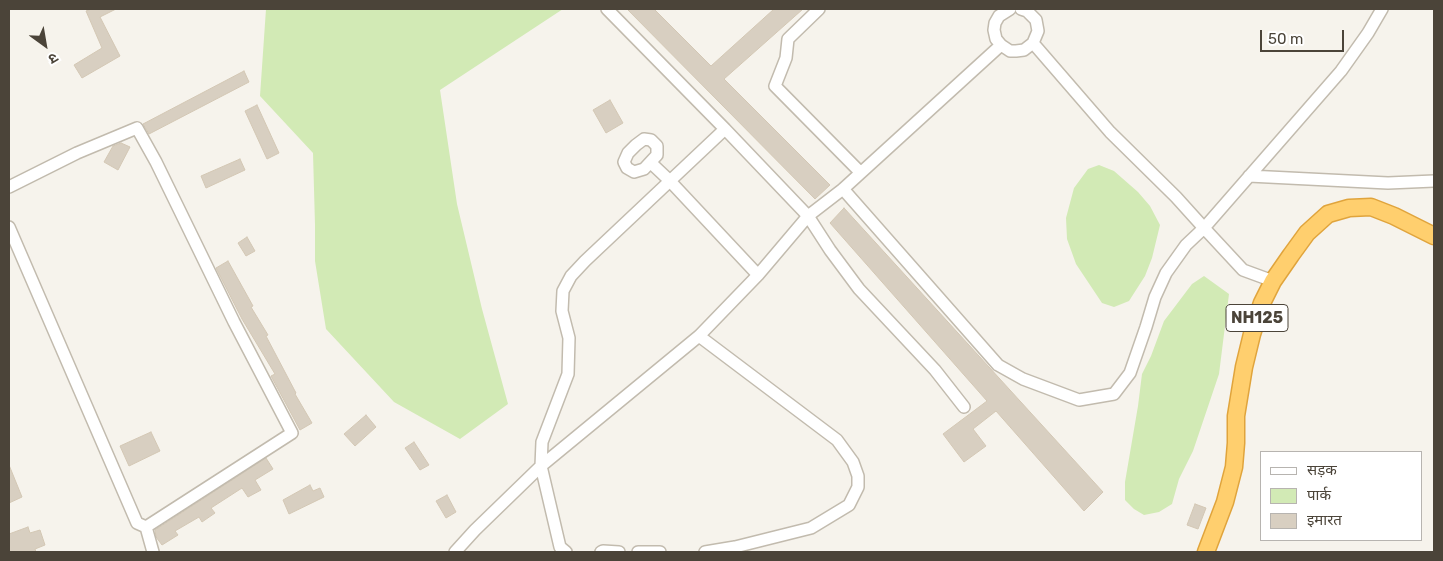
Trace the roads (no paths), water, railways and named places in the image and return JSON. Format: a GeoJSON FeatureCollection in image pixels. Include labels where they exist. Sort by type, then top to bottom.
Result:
{"type":"FeatureCollection","features":[{"type":"Feature","properties":{"kind":"highway","name":"NH125"},"geometry":{"type":"LineString","coordinates":[[1206,552],[1225,502],[1234,467],[1236,416],[1244,367],[1252,334],[1262,303],[1274,281],[1307,233],[1328,214],[1349,208],[1371,207],[1434,236]]}},
{"type":"Feature","properties":{"kind":"street"},"geometry":{"type":"LineString","coordinates":[[607,9],[808,216],[859,289],[935,370],[964,407]]}},
{"type":"Feature","properties":{"kind":"street"},"geometry":{"type":"LineString","coordinates":[[819,9],[788,39],[786,58],[775,86],[860,172]]}},
{"type":"Feature","properties":{"kind":"street"},"geometry":{"type":"LineString","coordinates":[[1010,9],[996,12],[994,30],[996,39],[1001,45],[1016,51],[1024,50],[1033,43],[1038,31],[1035,12],[1021,9]]}},
{"type":"Feature","properties":{"kind":"street"},"geometry":{"type":"LineString","coordinates":[[843,189],[998,365],[1040,386],[1078,400],[1114,394],[1130,373],[1154,297],[1166,273],[1186,245],[1204,228],[1341,71],[1368,33],[1382,9]]}},
{"type":"Feature","properties":{"kind":"street"},"geometry":{"type":"LineString","coordinates":[[1033,43],[1077,97],[1176,197],[1243,270],[1274,281]]}},
{"type":"Feature","properties":{"kind":"street"},"geometry":{"type":"LineString","coordinates":[[455,552],[541,466],[699,336],[758,275],[808,216],[843,189],[1001,45]]}},
{"type":"Feature","properties":{"kind":"street"},"geometry":{"type":"LineString","coordinates":[[9,187],[77,153],[137,128],[156,162],[234,322],[292,433],[146,527]]}},
{"type":"Feature","properties":{"kind":"street"},"geometry":{"type":"LineString","coordinates":[[566,552],[560,548],[541,466],[542,442],[568,374],[568,338],[562,311],[563,292],[571,276],[585,261],[725,129]]}},
{"type":"Feature","properties":{"kind":"street"},"geometry":{"type":"LineString","coordinates":[[651,164],[670,180],[758,275]]}},
{"type":"Feature","properties":{"kind":"street"},"geometry":{"type":"LineString","coordinates":[[1249,176],[1388,183],[1434,181]]}},
{"type":"Feature","properties":{"kind":"street"},"geometry":{"type":"LineString","coordinates":[[9,227],[137,524],[146,527]]}},
{"type":"Feature","properties":{"kind":"street"},"geometry":{"type":"LineString","coordinates":[[699,336],[838,440],[852,462],[858,476],[858,487],[849,505],[811,528],[736,547],[706,552]]}},
{"type":"Feature","properties":{"kind":"street"},"geometry":{"type":"LineString","coordinates":[[146,527],[153,552]]}},
{"type":"Feature","properties":{"kind":"street"},"geometry":{"type":"LineString","coordinates":[[601,552],[619,552]]}},
{"type":"Feature","properties":{"kind":"street"},"geometry":{"type":"LineString","coordinates":[[638,552],[660,552]]}}]}
